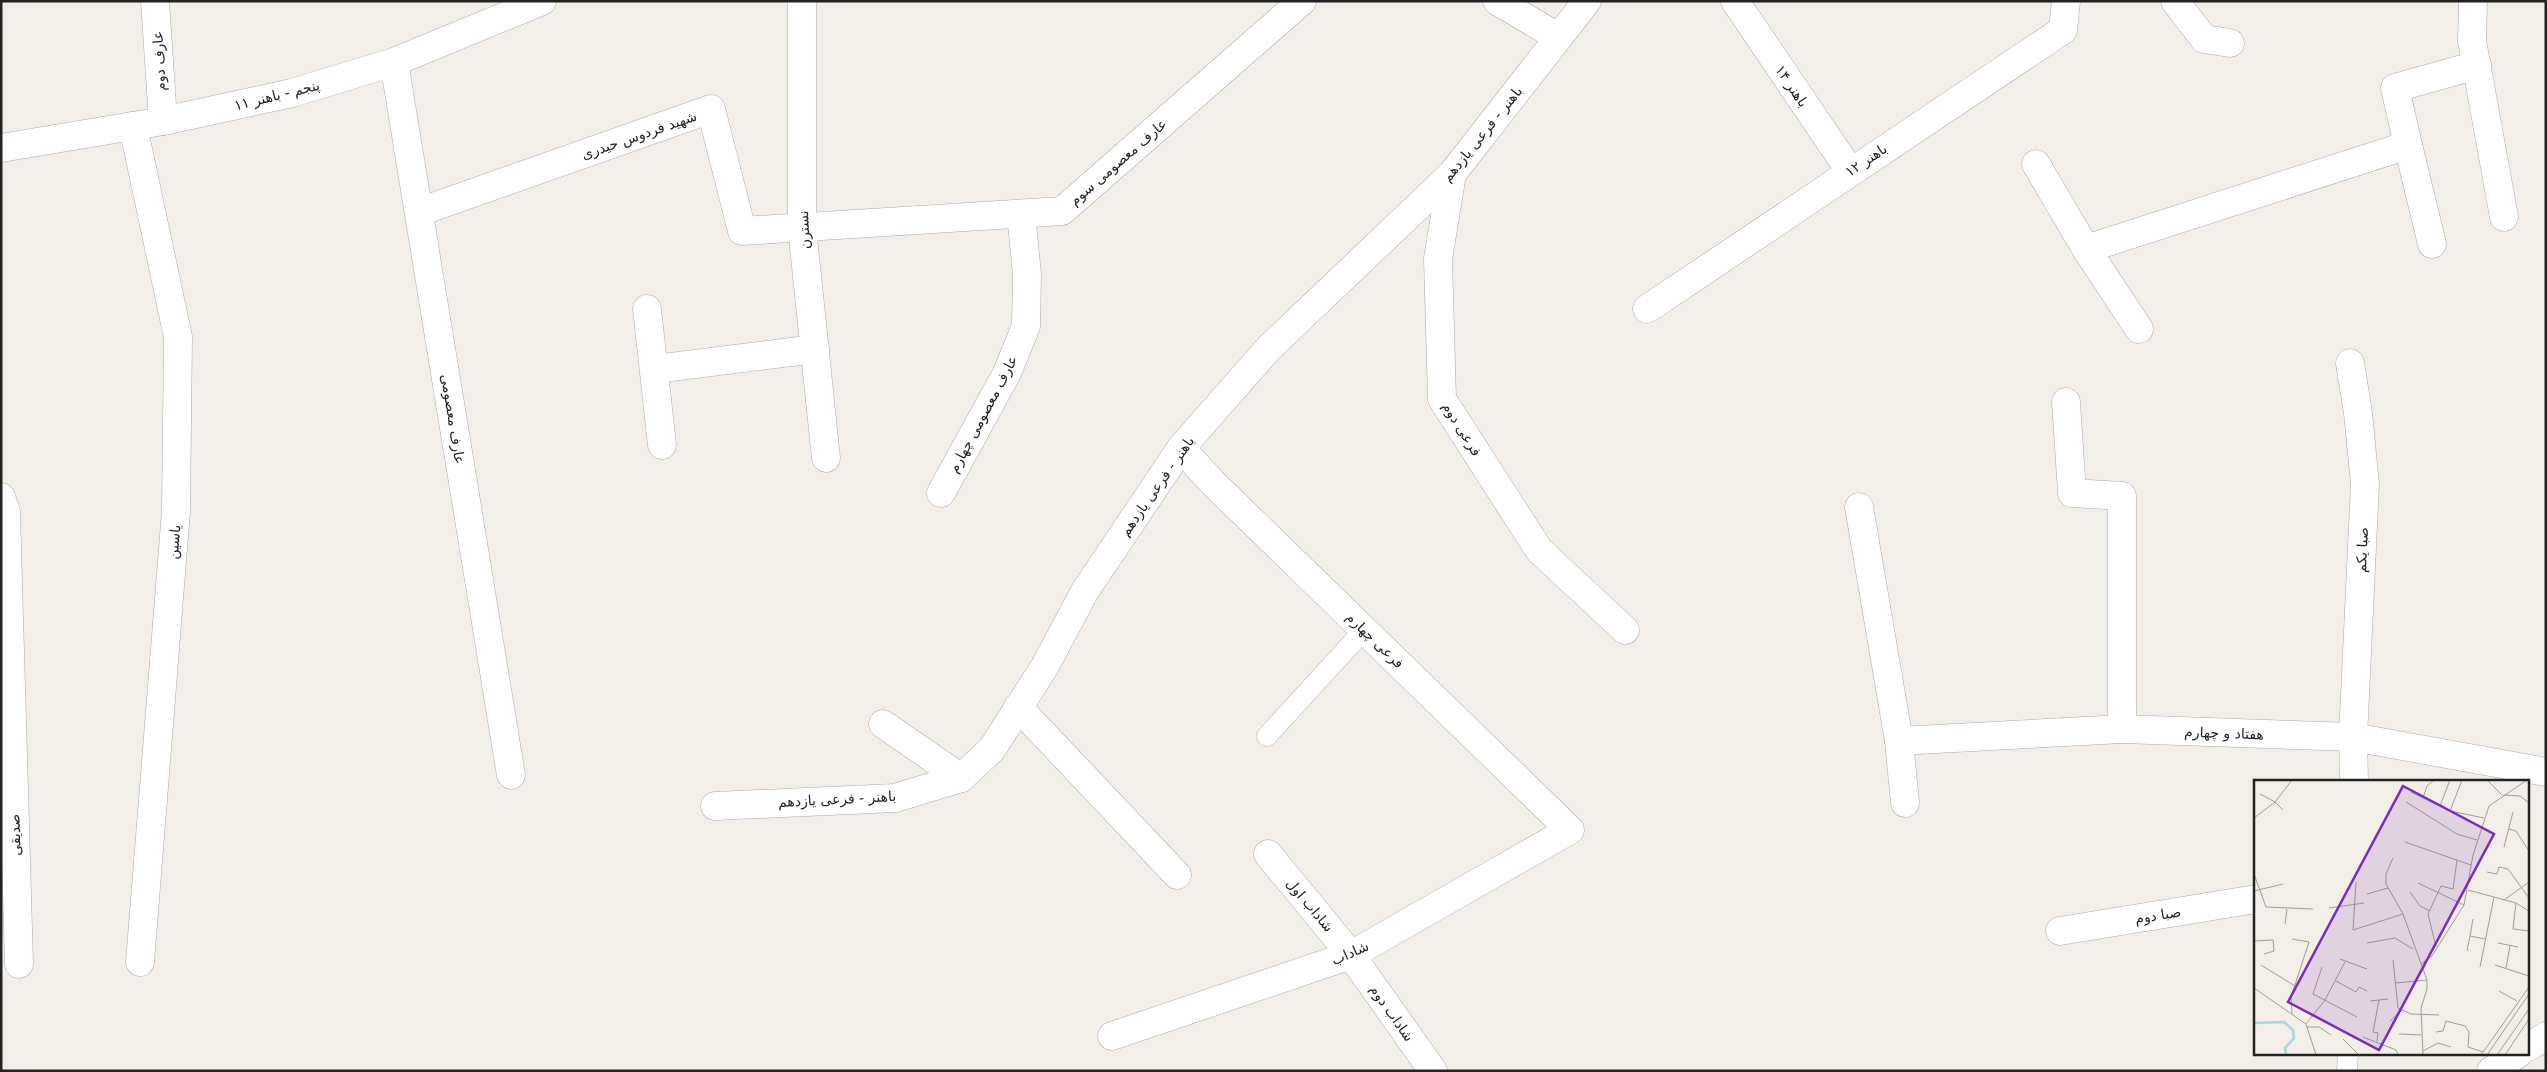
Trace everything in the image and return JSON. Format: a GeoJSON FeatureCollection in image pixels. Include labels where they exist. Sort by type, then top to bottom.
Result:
{"type":"FeatureCollection","features":[{"type":"Feature","properties":{"kind":"street","name":"عارف دوم"},"geometry":{"type":"LineString","coordinates":[[156,1],[162,121]]}},
{"type":"Feature","properties":{"kind":"street","name":"پنجم - باهنر ۱۱"},"geometry":{"type":"LineString","coordinates":[[1,148],[162,121],[292,92],[394,62],[542,1]]}},
{"type":"Feature","properties":{"kind":"street","name":"نسترن"},"geometry":{"type":"LineString","coordinates":[[802,1],[802,228],[826,458]]}},
{"type":"Feature","properties":{"kind":"street","name":"عارف معصومی سوم"},"geometry":{"type":"LineString","coordinates":[[802,228],[1062,211],[1302,1]]}},
{"type":"Feature","properties":{"kind":"street"},"geometry":{"type":"LineString","coordinates":[[1497,1],[1558,38]]}},
{"type":"Feature","properties":{"kind":"street","name":"باهنر - فرعی یازدهم"},"geometry":{"type":"LineString","coordinates":[[715,806],[895,798],[961,778],[992,749],[1044,666],[1085,591],[1180,448],[1268,349],[1452,174],[1587,1]]}},
{"type":"Feature","properties":{"kind":"street","name":"باهنر ۱۴"},"geometry":{"type":"LineString","coordinates":[[1735,1],[1850,171]]}},
{"type":"Feature","properties":{"kind":"street","name":"باهنر ۱۲"},"geometry":{"type":"LineString","coordinates":[[1647,309],[1850,171],[2063,30],[2066,1]]}},
{"type":"Feature","properties":{"kind":"street"},"geometry":{"type":"LineString","coordinates":[[2175,1],[2204,39],[2230,44]]}},
{"type":"Feature","properties":{"kind":"street"},"geometry":{"type":"LineString","coordinates":[[2473,1],[2472,40],[2504,217]]}},
{"type":"Feature","properties":{"kind":"street","name":"عارف معصومی"},"geometry":{"type":"LineString","coordinates":[[394,62],[511,775]]}},
{"type":"Feature","properties":{"kind":"street"},"geometry":{"type":"LineString","coordinates":[[2432,244],[2395,88],[2477,65]]}},
{"type":"Feature","properties":{"kind":"street","name":"شهید فردوس حیدری"},"geometry":{"type":"LineString","coordinates":[[419,212],[711,109],[742,231],[802,228]]}},
{"type":"Feature","properties":{"kind":"street","name":"یاسین"},"geometry":{"type":"LineString","coordinates":[[133,126],[178,337],[176,511],[140,962]]}},
{"type":"Feature","properties":{"kind":"street"},"geometry":{"type":"LineString","coordinates":[[2086,249],[2408,145]]}},
{"type":"Feature","properties":{"kind":"street"},"geometry":{"type":"LineString","coordinates":[[2036,164],[2086,249],[2139,329]]}},
{"type":"Feature","properties":{"kind":"street","name":"فرعی دوم"},"geometry":{"type":"LineString","coordinates":[[1452,174],[1438,258],[1442,399],[1539,550],[1625,630]]}},
{"type":"Feature","properties":{"kind":"street","name":"عارف معصومی چهارم"},"geometry":{"type":"LineString","coordinates":[[941,493],[1007,372],[1026,326],[1027,274],[1021,214]]}},
{"type":"Feature","properties":{"kind":"street"},"geometry":{"type":"LineString","coordinates":[[647,310],[662,445]]}},
{"type":"Feature","properties":{"kind":"street"},"geometry":{"type":"LineString","coordinates":[[655,370],[815,349]]}},
{"type":"Feature","properties":{"kind":"street","name":"صبا یکم"},"geometry":{"type":"LineString","coordinates":[[2350,363],[2358,413],[2365,484],[2353,737]]}},
{"type":"Feature","properties":{"kind":"street"},"geometry":{"type":"LineString","coordinates":[[2066,402],[2072,493],[2122,496],[2122,729]]}},
{"type":"Feature","properties":{"kind":"street","name":"فرعی چهارم"},"geometry":{"type":"LineString","coordinates":[[1180,448],[1570,830]]}},
{"type":"Feature","properties":{"kind":"street","name":"صدیقی"},"geometry":{"type":"LineString","coordinates":[[3,507],[8,831],[19,964]]}},
{"type":"Feature","properties":{"kind":"street"},"geometry":{"type":"LineString","coordinates":[[1859,507],[1899,741],[1906,803]]}},
{"type":"Feature","properties":{"kind":"street"},"geometry":{"type":"LineString","coordinates":[[1018,707],[1176,875]]}},
{"type":"Feature","properties":{"kind":"street"},"geometry":{"type":"LineString","coordinates":[[884,724],[961,778]]}},
{"type":"Feature","properties":{"kind":"street","name":"هفتاد و چهارم"},"geometry":{"type":"LineString","coordinates":[[1899,741],[2122,729],[2353,737],[2546,772]]}},
{"type":"Feature","properties":{"kind":"street"},"geometry":{"type":"LineString","coordinates":[[2353,737],[2354,780]]}},
{"type":"Feature","properties":{"kind":"street","name":"شاداب"},"geometry":{"type":"LineString","coordinates":[[1112,1036],[1351,955],[1570,830]]}},
{"type":"Feature","properties":{"kind":"street","name":"شاداب اول"},"geometry":{"type":"LineString","coordinates":[[1268,854],[1351,955]]}},
{"type":"Feature","properties":{"kind":"street","name":"صبا دوم"},"geometry":{"type":"LineString","coordinates":[[2060,931],[2254,898]]}},
{"type":"Feature","properties":{"kind":"street","name":"شاداب دوم"},"geometry":{"type":"LineString","coordinates":[[1351,955],[1433,1071]]}},
{"type":"Feature","properties":{"kind":"street"},"geometry":{"type":"LineString","coordinates":[[2530,1046],[2546,1036]]}},
{"type":"Feature","properties":{"kind":"street"},"geometry":{"type":"LineString","coordinates":[[2491,1071],[2517,1054]]}},
{"type":"Feature","properties":{"kind":"lane"},"geometry":{"type":"LineString","coordinates":[[1267,736],[1364,630]]}},
{"type":"Feature","properties":{"kind":"lane"},"geometry":{"type":"LineString","coordinates":[[2347,1071],[2348,1054]]}}]}
